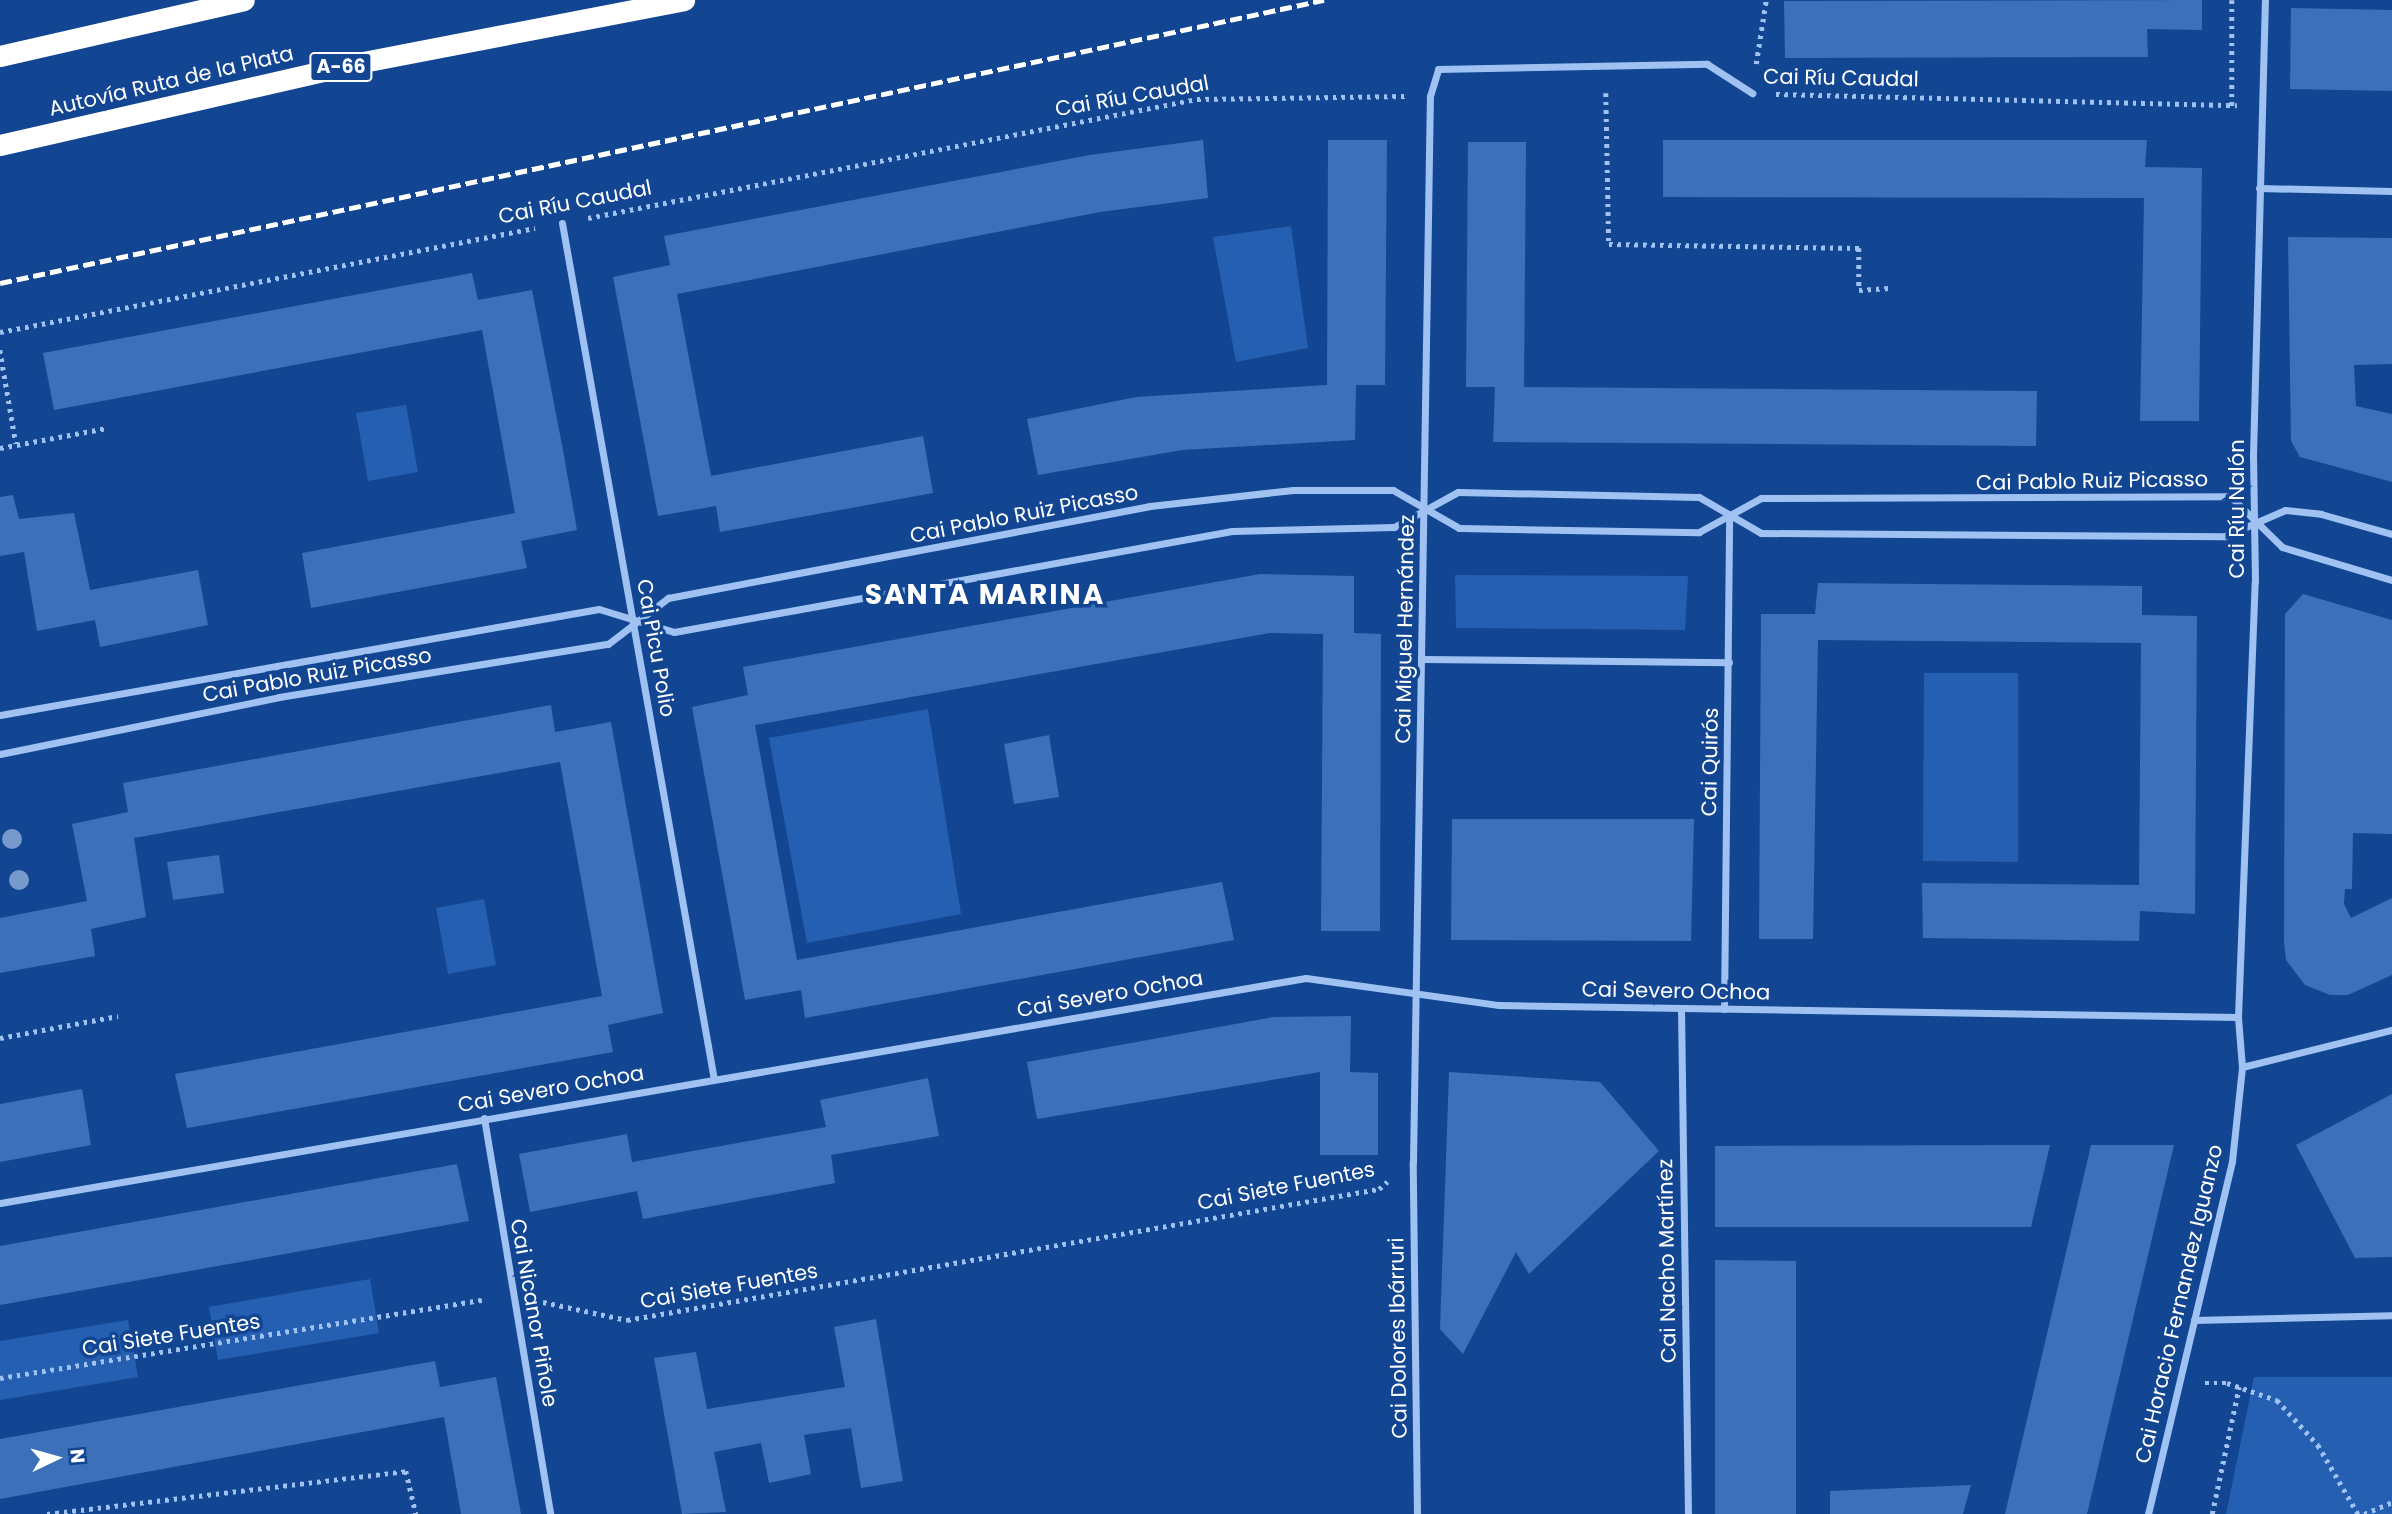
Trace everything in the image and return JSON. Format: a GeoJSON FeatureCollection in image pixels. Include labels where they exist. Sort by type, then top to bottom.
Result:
{"type":"FeatureCollection","features":[{"type":"Feature","properties":{"kind":"highway"},"geometry":{"type":"LineString","coordinates":[[0,56],[244,0]]}},
{"type":"Feature","properties":{"kind":"highway","name":"Autovía Ruta de la Plata"},"geometry":{"type":"LineString","coordinates":[[0,145],[363,62],[684,0]]}},
{"type":"Feature","properties":{"kind":"street","name":"Cai Ríu Nalón"},"geometry":{"type":"LineString","coordinates":[[2238,1017],[2255,581],[2253,522],[2265,0]]}},
{"type":"Feature","properties":{"kind":"street","name":"Cai Ríu Caudal"},"geometry":{"type":"LineString","coordinates":[[1430,96],[1438,69],[1707,64],[1752,93]]}},
{"type":"Feature","properties":{"kind":"street","name":"Cai Miguel Hernández"},"geometry":{"type":"LineString","coordinates":[[1413,1162],[1426,509],[1430,96]]}},
{"type":"Feature","properties":{"kind":"street"},"geometry":{"type":"LineString","coordinates":[[2259,188],[2392,191]]}},
{"type":"Feature","properties":{"kind":"street","name":"Cai Picu Polio"},"geometry":{"type":"LineString","coordinates":[[562,223],[714,1080]]}},
{"type":"Feature","properties":{"kind":"street","name":"Cai Pablo Ruiz Picasso"},"geometry":{"type":"LineString","coordinates":[[0,715],[599,609],[634,622],[674,632],[1232,531],[1394,527],[1426,509],[1458,492],[1699,497],[1730,516],[1761,533],[2225,536],[2253,522],[2230,496],[1761,498],[1730,516],[1699,532],[1459,528],[1426,509],[1393,490],[1293,490],[1150,506],[668,598],[634,622],[608,644],[279,697],[0,754]]}},
{"type":"Feature","properties":{"kind":"street"},"geometry":{"type":"LineString","coordinates":[[2392,534],[2285,510],[2253,522],[2282,547],[2392,580]]}},
{"type":"Feature","properties":{"kind":"street","name":"Cai Quirós"},"geometry":{"type":"LineString","coordinates":[[1724,1009],[1730,516]]}},
{"type":"Feature","properties":{"kind":"street"},"geometry":{"type":"LineString","coordinates":[[1422,659],[1729,662]]}},
{"type":"Feature","properties":{"kind":"street","name":"Cai Severo Ochoa"},"geometry":{"type":"LineString","coordinates":[[0,1203],[1306,978],[1499,1005],[2238,1017]]}},
{"type":"Feature","properties":{"kind":"street","name":"Cai Nacho Martínez"},"geometry":{"type":"LineString","coordinates":[[1682,1008],[1688,1514]]}},
{"type":"Feature","properties":{"kind":"street","name":"Cai Horacio Fernandez Iguanzo"},"geometry":{"type":"LineString","coordinates":[[2148,1514],[2232,1161],[2242,1067],[2238,1017]]}},
{"type":"Feature","properties":{"kind":"street"},"geometry":{"type":"LineString","coordinates":[[2242,1067],[2392,1030]]}},
{"type":"Feature","properties":{"kind":"street","name":"Cai Nicanor Piñole"},"geometry":{"type":"LineString","coordinates":[[484,1118],[550,1514]]}},
{"type":"Feature","properties":{"kind":"street","name":"Cai Dolores Ibárruri"},"geometry":{"type":"LineString","coordinates":[[1413,1162],[1417,1514]]}},
{"type":"Feature","properties":{"kind":"street"},"geometry":{"type":"LineString","coordinates":[[2194,1320],[2392,1315]]}},
{"type":"Feature","properties":{"kind":"path"},"geometry":{"type":"LineString","coordinates":[[1752,93],[1766,0]]}},
{"type":"Feature","properties":{"kind":"path"},"geometry":{"type":"LineString","coordinates":[[2232,0],[2232,105]]}},
{"type":"Feature","properties":{"kind":"path"},"geometry":{"type":"LineString","coordinates":[[1605,67],[1609,244],[1859,248],[1858,290],[1889,288]]}},
{"type":"Feature","properties":{"kind":"path","name":"Cai Ríu Caudal"},"geometry":{"type":"LineString","coordinates":[[1752,93],[2262,106]]}},
{"type":"Feature","properties":{"kind":"path","name":"Cai Ríu Caudal"},"geometry":{"type":"LineString","coordinates":[[0,332],[1197,99],[1430,96]]}},
{"type":"Feature","properties":{"kind":"path"},"geometry":{"type":"LineString","coordinates":[[0,351],[16,444]]}},
{"type":"Feature","properties":{"kind":"path"},"geometry":{"type":"LineString","coordinates":[[0,447],[107,428]]}},
{"type":"Feature","properties":{"kind":"path"},"geometry":{"type":"LineString","coordinates":[[0,1038],[118,1016]]}},
{"type":"Feature","properties":{"kind":"path","name":"Cai Siete Fuentes"},"geometry":{"type":"LineString","coordinates":[[0,1378],[513,1295],[627,1320],[1378,1188],[1413,1162]]}},
{"type":"Feature","properties":{"kind":"path"},"geometry":{"type":"LineString","coordinates":[[2180,1382],[2239,1387],[2277,1400],[2318,1445],[2358,1514]]}},
{"type":"Feature","properties":{"kind":"path"},"geometry":{"type":"LineString","coordinates":[[2212,1514],[2239,1387]]}},
{"type":"Feature","properties":{"kind":"path"},"geometry":{"type":"LineString","coordinates":[[47,1514],[405,1471],[416,1514]]}},
{"type":"Feature","properties":{"kind":"path"},"geometry":{"type":"LineString","coordinates":[[2364,1514],[2392,1502]]}},
{"type":"Feature","properties":{"kind":"shaded area"},"geometry":{"type":"Polygon","coordinates":[[[1291,226],[1308,348],[1236,362],[1213,237],[1291,226]]]}},
{"type":"Feature","properties":{"kind":"shaded area"},"geometry":{"type":"Polygon","coordinates":[[[406,405],[418,472],[368,481],[356,413],[406,405]]]}},
{"type":"Feature","properties":{"kind":"shaded area"},"geometry":{"type":"Polygon","coordinates":[[[1455,575],[1688,576],[1685,630],[1456,628],[1455,575]]]}},
{"type":"Feature","properties":{"kind":"shaded area"},"geometry":{"type":"Polygon","coordinates":[[[1924,673],[2018,673],[2018,862],[1923,861],[1924,673]]]}},
{"type":"Feature","properties":{"kind":"shaded area"},"geometry":{"type":"Polygon","coordinates":[[[928,709],[961,914],[807,943],[769,738],[928,709]]]}},
{"type":"Feature","properties":{"kind":"shaded area"},"geometry":{"type":"Polygon","coordinates":[[[484,899],[496,965],[448,974],[436,908],[484,899]]]}},
{"type":"Feature","properties":{"kind":"shaded area"},"geometry":{"type":"Polygon","coordinates":[[[370,1279],[379,1333],[218,1360],[209,1307],[370,1279]]]}},
{"type":"Feature","properties":{"kind":"shaded area"},"geometry":{"type":"Polygon","coordinates":[[[128,1320],[138,1377],[0,1400],[0,1341],[128,1320]]]}},
{"type":"Feature","properties":{"kind":"shaded area"},"geometry":{"type":"Polygon","coordinates":[[[2254,1377],[2392,1377],[2392,1514],[2226,1514],[2254,1377]]]}},
{"type":"Feature","properties":{"kind":"building"},"geometry":{"type":"Polygon","coordinates":[[[2202,0],[2202,30],[2147,29],[2148,57],[1785,58],[1784,1],[2202,0]]]}},
{"type":"Feature","properties":{"kind":"building"},"geometry":{"type":"Polygon","coordinates":[[[2291,8],[2392,10],[2392,91],[2290,89],[2291,8]]]}},
{"type":"Feature","properties":{"kind":"building"},"geometry":{"type":"Polygon","coordinates":[[[1203,140],[1208,198],[1100,212],[677,294],[711,476],[923,436],[933,493],[720,532],[716,506],[658,516],[613,277],[670,265],[664,236],[1090,155],[1203,140]]]}},
{"type":"Feature","properties":{"kind":"building"},"geometry":{"type":"Polygon","coordinates":[[[1328,140],[1387,140],[1385,385],[1356,385],[1355,440],[1182,450],[1038,475],[1027,419],[1136,397],[1327,385],[1328,140]]]}},
{"type":"Feature","properties":{"kind":"building"},"geometry":{"type":"Polygon","coordinates":[[[1663,140],[2147,140],[2145,167],[2202,168],[2199,421],[2140,421],[2144,198],[1663,197],[1663,140]]]}},
{"type":"Feature","properties":{"kind":"building"},"geometry":{"type":"Polygon","coordinates":[[[1468,142],[1526,142],[1524,387],[2037,391],[2036,446],[1493,442],[1495,387],[1466,387],[1468,142]]]}},
{"type":"Feature","properties":{"kind":"building"},"geometry":{"type":"Polygon","coordinates":[[[2288,237],[2392,238],[2392,364],[2354,365],[2356,406],[2392,414],[2392,482],[2300,457],[2291,441],[2288,237]]]}},
{"type":"Feature","properties":{"kind":"building"},"geometry":{"type":"Polygon","coordinates":[[[472,273],[478,300],[532,290],[563,450],[577,530],[521,541],[527,568],[311,608],[302,553],[515,513],[482,330],[54,410],[43,353],[472,273]]]}},
{"type":"Feature","properties":{"kind":"building"},"geometry":{"type":"Polygon","coordinates":[[[13,495],[19,519],[74,513],[90,590],[198,570],[208,625],[100,647],[95,620],[37,631],[24,552],[0,556],[0,497],[13,495]]]}},
{"type":"Feature","properties":{"kind":"building"},"geometry":{"type":"Polygon","coordinates":[[[1260,574],[1354,576],[1354,633],[1381,634],[1380,931],[1321,931],[1323,634],[1270,633],[755,725],[797,960],[1222,882],[1234,940],[805,1018],[801,990],[745,1000],[692,707],[748,695],[743,667],[1260,574]]]}},
{"type":"Feature","properties":{"kind":"building"},"geometry":{"type":"Polygon","coordinates":[[[1818,583],[2142,586],[2142,615],[2197,616],[2195,914],[2140,911],[2139,941],[1923,938],[1922,883],[2139,885],[2141,643],[1818,640],[1813,939],[1759,939],[1761,614],[1815,614],[1818,583]]]}},
{"type":"Feature","properties":{"kind":"building"},"geometry":{"type":"Polygon","coordinates":[[[2303,594],[2392,620],[2392,834],[2353,833],[2352,889],[2345,889],[2344,904],[2351,918],[2392,898],[2392,975],[2348,995],[2330,995],[2305,985],[2286,960],[2285,614],[2303,594]]]}},
{"type":"Feature","properties":{"kind":"building"},"geometry":{"type":"Polygon","coordinates":[[[551,705],[555,732],[611,722],[663,1013],[608,1025],[613,1052],[187,1128],[175,1074],[602,996],[560,762],[134,838],[146,917],[91,929],[95,956],[0,973],[0,918],[87,901],[72,824],[128,812],[123,783],[551,705]]]}},
{"type":"Feature","properties":{"kind":"building"},"geometry":{"type":"Polygon","coordinates":[[[1049,735],[1059,797],[1014,804],[1004,744],[1049,735]]]}},
{"type":"Feature","properties":{"kind":"building"},"geometry":{"type":"Polygon","coordinates":[[[1452,819],[1694,819],[1691,941],[1451,940],[1452,819]]]}},
{"type":"Feature","properties":{"kind":"building"},"geometry":{"type":"Polygon","coordinates":[[[219,855],[224,893],[173,900],[167,862],[219,855]]]}},
{"type":"Feature","properties":{"kind":"building"},"geometry":{"type":"Polygon","coordinates":[[[1351,1016],[1350,1072],[1378,1073],[1378,1155],[1320,1155],[1320,1072],[1037,1119],[1027,1062],[1273,1017],[1351,1016]]]}},
{"type":"Feature","properties":{"kind":"building"},"geometry":{"type":"Polygon","coordinates":[[[1449,1072],[1600,1082],[1659,1151],[1529,1274],[1516,1252],[1463,1354],[1440,1329],[1449,1072]]]}},
{"type":"Feature","properties":{"kind":"building"},"geometry":{"type":"Polygon","coordinates":[[[928,1078],[939,1136],[831,1155],[835,1183],[643,1219],[637,1191],[530,1212],[519,1154],[627,1134],[632,1162],[826,1127],[820,1100],[928,1078]]]}},
{"type":"Feature","properties":{"kind":"building"},"geometry":{"type":"Polygon","coordinates":[[[82,1089],[91,1145],[0,1162],[0,1104],[82,1089]]]}},
{"type":"Feature","properties":{"kind":"building"},"geometry":{"type":"Polygon","coordinates":[[[2392,1094],[2392,1257],[2355,1258],[2296,1145],[2392,1094]]]}},
{"type":"Feature","properties":{"kind":"building"},"geometry":{"type":"Polygon","coordinates":[[[2050,1145],[2031,1227],[1715,1227],[1715,1146],[2050,1145]]]}},
{"type":"Feature","properties":{"kind":"building"},"geometry":{"type":"Polygon","coordinates":[[[2091,1145],[2174,1145],[2087,1514],[2005,1514],[2091,1145]]]}},
{"type":"Feature","properties":{"kind":"building"},"geometry":{"type":"Polygon","coordinates":[[[457,1164],[469,1221],[0,1305],[0,1246],[457,1164]]]}},
{"type":"Feature","properties":{"kind":"building"},"geometry":{"type":"Polygon","coordinates":[[[1715,1260],[1796,1261],[1796,1514],[1715,1514],[1715,1260]]]}},
{"type":"Feature","properties":{"kind":"building"},"geometry":{"type":"Polygon","coordinates":[[[876,1319],[903,1481],[861,1488],[851,1428],[804,1435],[811,1474],[769,1483],[761,1443],[714,1452],[726,1512],[682,1514],[654,1358],[696,1352],[707,1409],[845,1387],[834,1327],[876,1319]]]}},
{"type":"Feature","properties":{"kind":"building"},"geometry":{"type":"Polygon","coordinates":[[[435,1361],[440,1387],[496,1377],[521,1514],[461,1514],[444,1417],[0,1499],[0,1439],[435,1361]]]}},
{"type":"Feature","properties":{"kind":"building"},"geometry":{"type":"Polygon","coordinates":[[[1971,1485],[1963,1514],[1830,1514],[1830,1491],[1971,1485]]]}},
{"type":"Feature","properties":{"kind":"railway"},"geometry":{"type":"LineString","coordinates":[[0,283],[1324,0]]}},
{"type":"Feature","properties":{"kind":"district","name":"SANTA MARINA"},"geometry":{"type":"Point","coordinates":[985,595]}}]}
